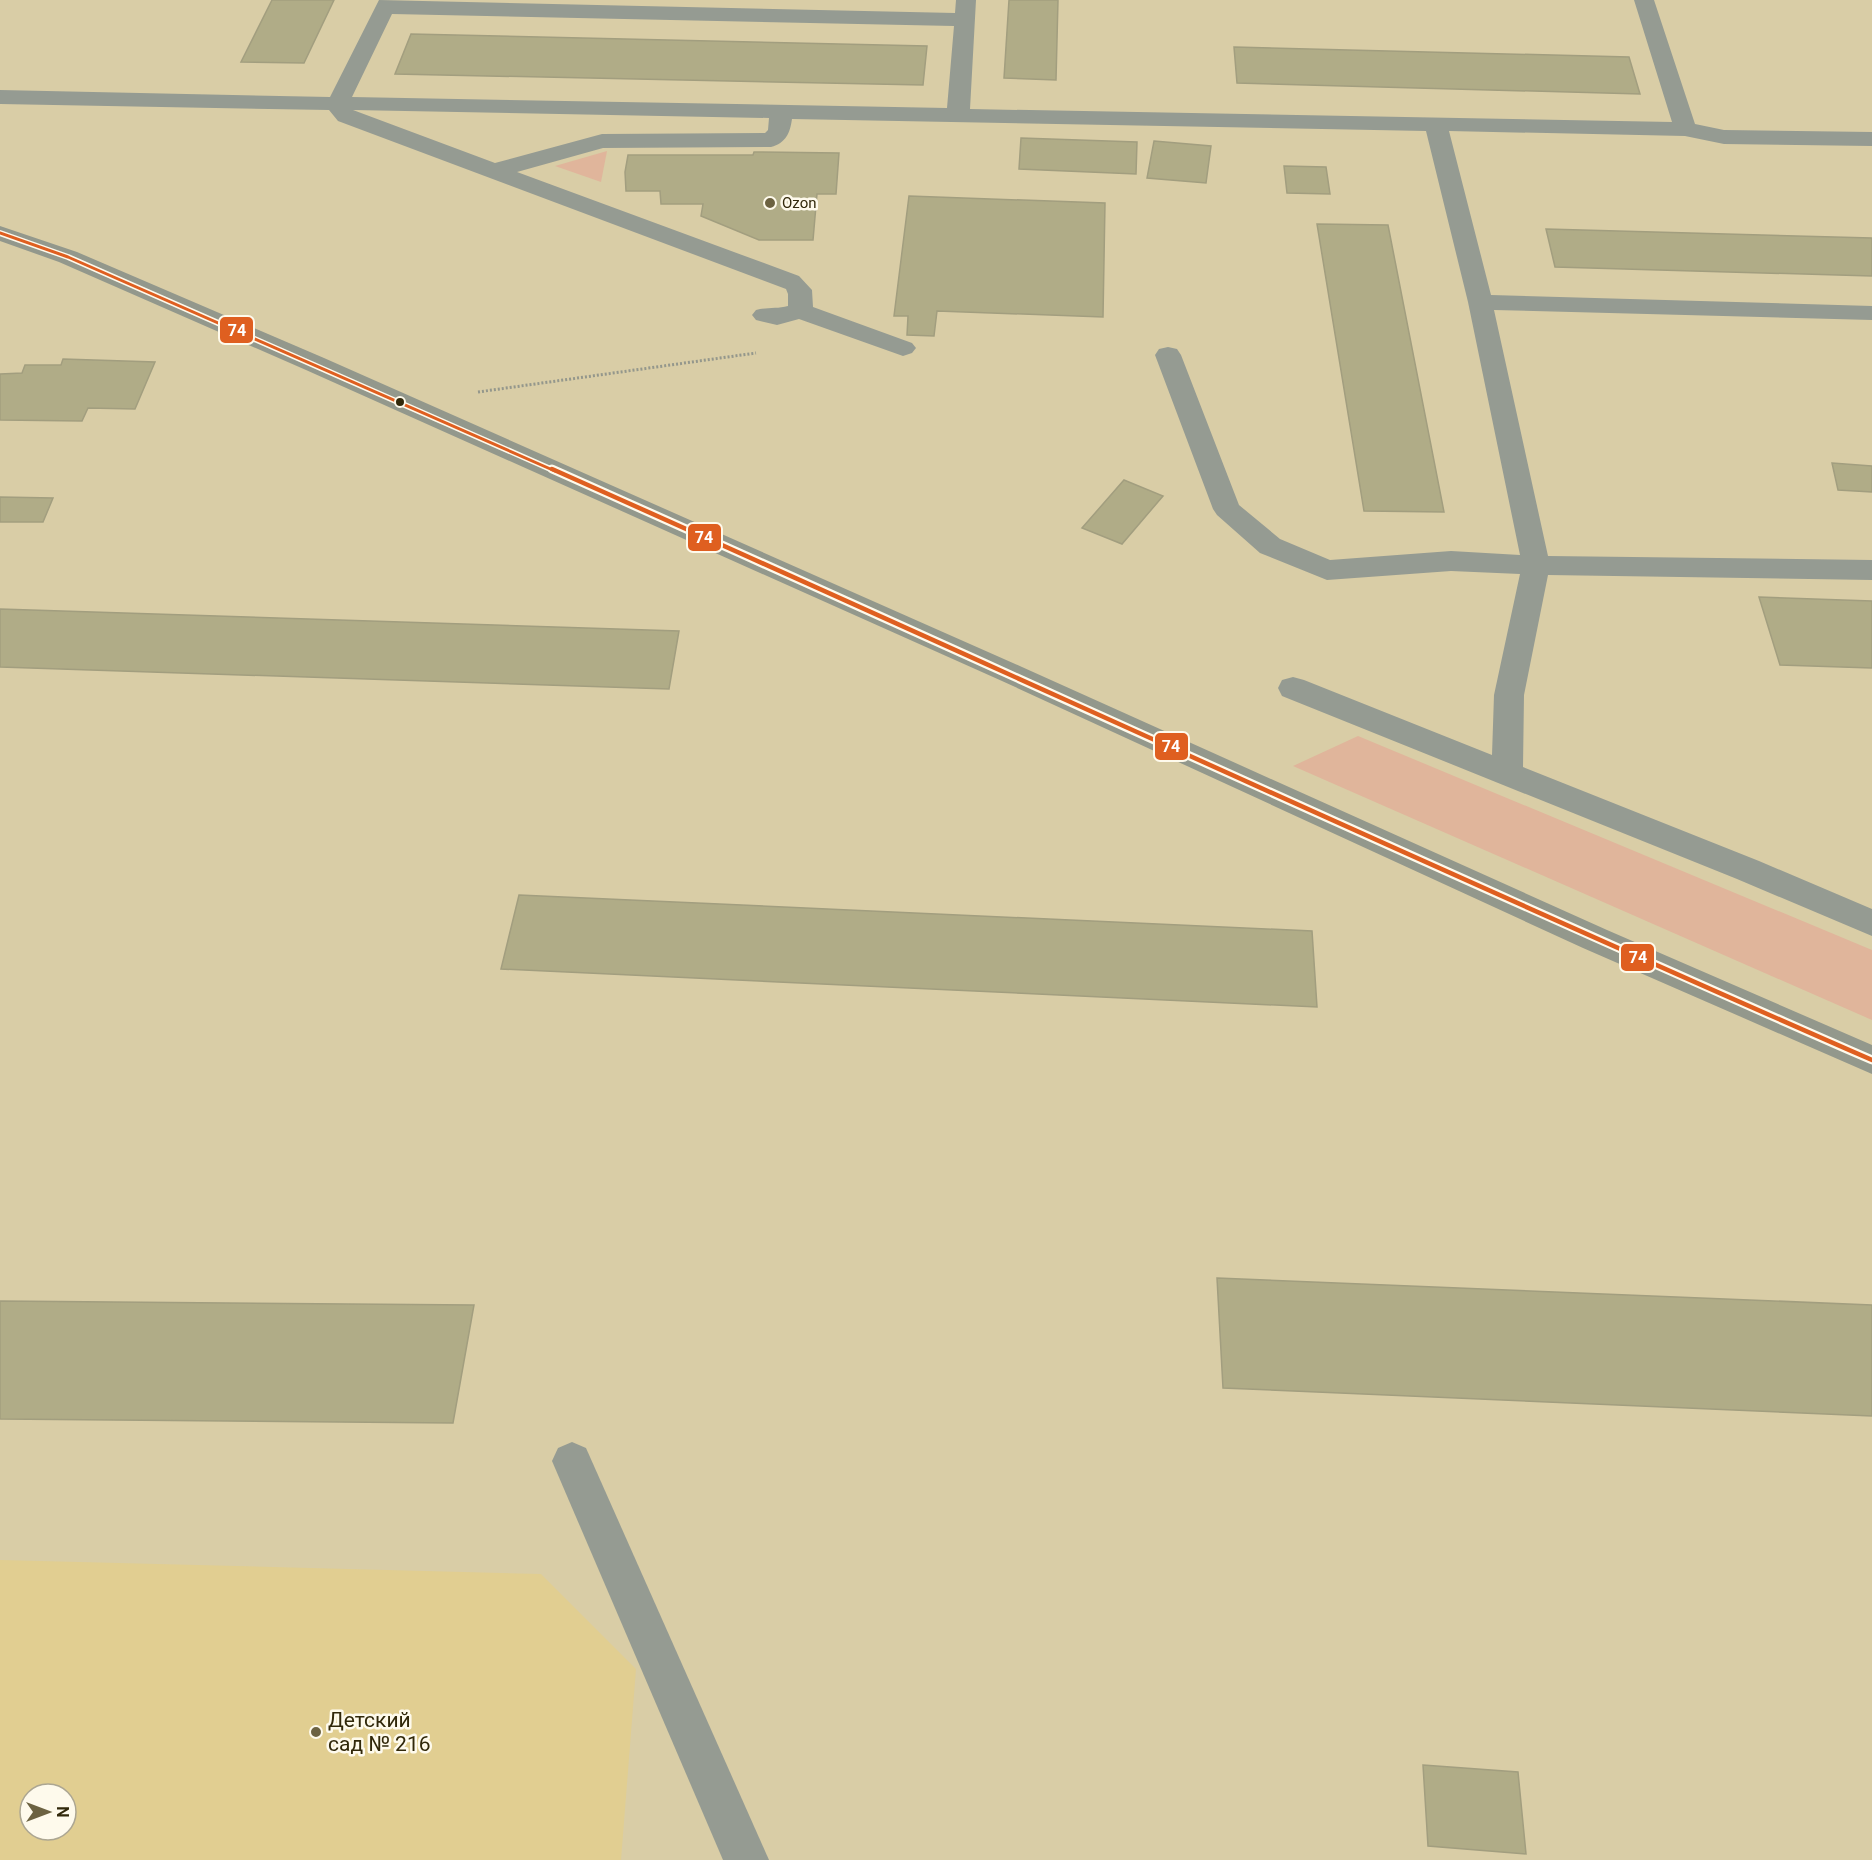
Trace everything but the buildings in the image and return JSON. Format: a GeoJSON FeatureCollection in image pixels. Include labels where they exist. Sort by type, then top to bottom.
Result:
{"type":"FeatureCollection","features":[{"type":"Feature","properties":{"kind":"street"},"geometry":{"type":"LineString","coordinates":[[0,233],[68,257],[434,417],[1012,674],[1595,939],[1872,1060]]}},
{"type":"Feature","properties":{"kind":"lane"},"geometry":{"type":"LineString","coordinates":[[1644,0],[1684,129]]}},
{"type":"Feature","properties":{"kind":"lane"},"geometry":{"type":"LineString","coordinates":[[337,105],[387,4],[966,10],[957,116]]}},
{"type":"Feature","properties":{"kind":"lane"},"geometry":{"type":"LineString","coordinates":[[0,97],[1684,129],[1724,137],[1872,139]]}},
{"type":"Feature","properties":{"kind":"lane"},"geometry":{"type":"LineString","coordinates":[[337,105],[346,116],[790,281],[798,286],[802,296],[800,311]]}},
{"type":"Feature","properties":{"kind":"lane"},"geometry":{"type":"LineString","coordinates":[[494,171],[602,141],[771,140],[778,132],[781,113]]}},
{"type":"Feature","properties":{"kind":"lane"},"geometry":{"type":"LineString","coordinates":[[1436,124],[1480,302],[1536,565],[1509,695],[1507,772]]}},
{"type":"Feature","properties":{"kind":"lane"},"geometry":{"type":"LineString","coordinates":[[1480,302],[1872,313]]}},
{"type":"Feature","properties":{"kind":"lane"},"geometry":{"type":"LineString","coordinates":[[765,315],[777,317],[800,311],[903,348]]}},
{"type":"Feature","properties":{"kind":"lane"},"geometry":{"type":"LineString","coordinates":[[1168,355],[1227,509],[1270,546],[1327,570],[1451,561],[1536,565],[1872,570]]}},
{"type":"Feature","properties":{"kind":"lane"},"geometry":{"type":"LineString","coordinates":[[1293,688],[1507,772],[1872,923]]}},
{"type":"Feature","properties":{"kind":"lane"},"geometry":{"type":"LineString","coordinates":[[572,1461],[746,1860]]}},
{"type":"Feature","properties":{"kind":"path"},"geometry":{"type":"LineString","coordinates":[[434,417],[465,394],[766,351]]}},
{"type":"Feature","properties":{"kind":"shaded area"},"geometry":{"type":"Polygon","coordinates":[[[607,151],[601,182],[555,166],[607,151]]]}},
{"type":"Feature","properties":{"kind":"shaded area"},"geometry":{"type":"Polygon","coordinates":[[[1358,736],[1872,950],[1872,1020],[1293,766],[1358,736]]]}},
{"type":"Feature","properties":{"kind":"shaded area","name":"Детский сад № 216"},"geometry":{"type":"Polygon","coordinates":[[[0,1560],[541,1574],[636,1669],[621,1860],[0,1860],[0,1560]]]}},
{"type":"Feature","properties":{"kind":"transit line","name":"74"},"geometry":{"type":"LineString","coordinates":[[0,233],[68,257],[315,364],[1012,674],[1595,939],[1872,1060]]}},
{"type":"Feature","properties":{"kind":"place","name":"Ozon"},"geometry":{"type":"Point","coordinates":[770,203]}},
{"type":"Feature","properties":{"kind":"place","name":"Детский сад № 216"},"geometry":{"type":"Point","coordinates":[316,1732]}}]}
